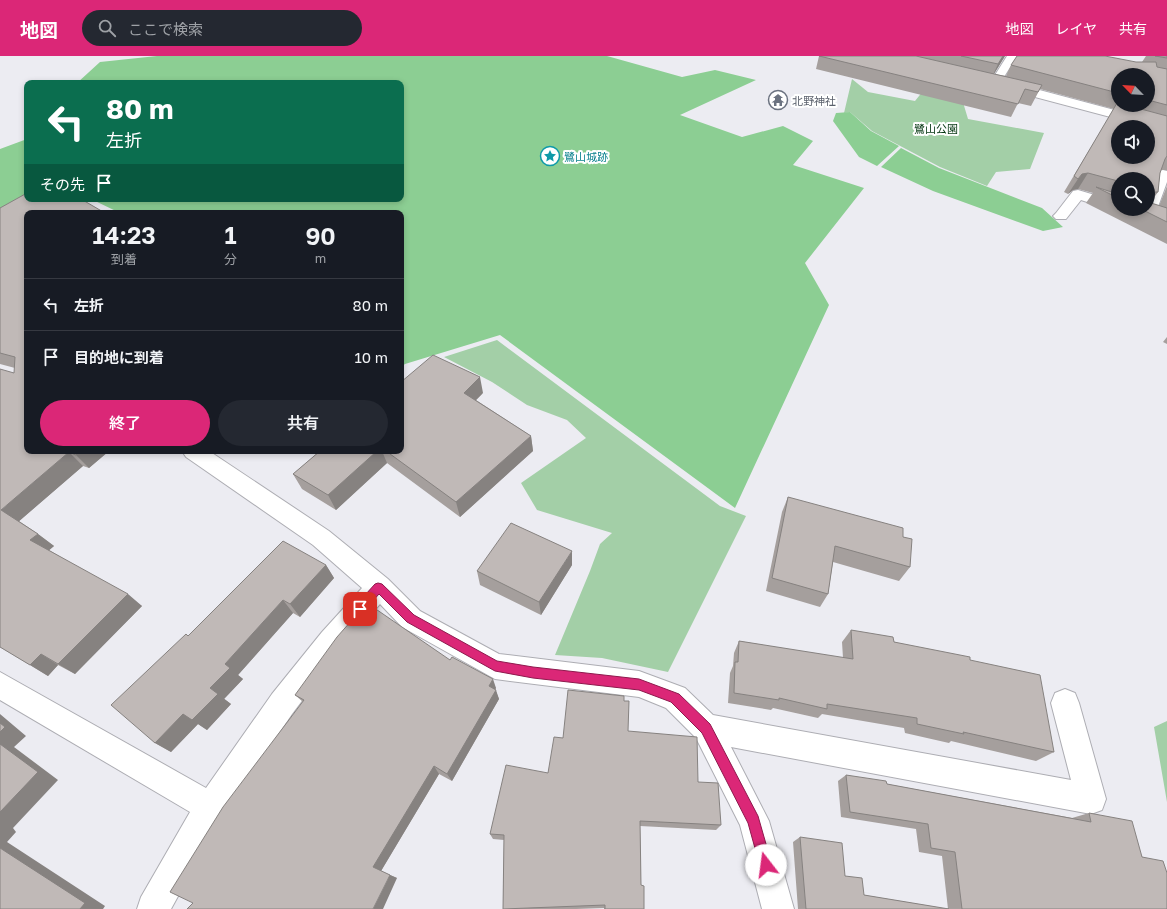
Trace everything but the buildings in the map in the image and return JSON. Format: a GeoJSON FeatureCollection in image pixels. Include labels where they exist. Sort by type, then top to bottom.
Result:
{"type":"FeatureCollection","features":[{"type":"Feature","properties":{"kind":"street"},"geometry":{"type":"LineString","coordinates":[[989,81],[1167,128]]}},
{"type":"Feature","properties":{"kind":"street"},"geometry":{"type":"LineString","coordinates":[[1155,208],[1163,174],[1167,175]]}},
{"type":"Feature","properties":{"kind":"street"},"geometry":{"type":"LineString","coordinates":[[1061,216],[1078,194],[1111,204]]}},
{"type":"Feature","properties":{"kind":"street"},"geometry":{"type":"LineString","coordinates":[[198,454],[264,498],[320,538],[378,587],[411,619],[495,666],[533,672],[639,684],[675,698],[706,728],[754,821],[778,909]]}},
{"type":"Feature","properties":{"kind":"street"},"geometry":{"type":"LineString","coordinates":[[153,909],[210,807],[282,704],[331,641],[378,587]]}},
{"type":"Feature","properties":{"kind":"street"},"geometry":{"type":"LineString","coordinates":[[0,685],[210,807]]}},
{"type":"Feature","properties":{"kind":"street"},"geometry":{"type":"LineString","coordinates":[[706,728],[1091,799],[1065,703]]}},
{"type":"Feature","properties":{"kind":"lane"},"geometry":{"type":"LineString","coordinates":[[989,81],[1012,56]]}},
{"type":"Feature","properties":{"kind":"green space"},"geometry":{"type":"Polygon","coordinates":[[[157,56],[607,56],[682,77],[715,70],[756,80],[680,115],[742,137],[783,126],[813,141],[793,165],[864,188],[805,263],[829,305],[735,508],[500,335],[404,365],[404,210],[114,210],[97,202],[404,202],[404,80],[80,80],[100,62],[157,56]]]}},
{"type":"Feature","properties":{"kind":"green space","name":"鷺山公園"},"geometry":{"type":"Polygon","coordinates":[[[852,79],[868,92],[915,101],[923,91],[962,99],[968,119],[1044,133],[1030,169],[996,172],[987,186],[940,167],[872,131],[850,112],[844,113],[852,79]]]}},
{"type":"Feature","properties":{"kind":"green space"},"geometry":{"type":"Polygon","coordinates":[[[850,112],[871,131],[899,146],[877,166],[859,157],[833,121],[836,113],[850,112]]]}},
{"type":"Feature","properties":{"kind":"green space"},"geometry":{"type":"Polygon","coordinates":[[[24,140],[24,202],[0,223],[0,149],[24,140]]]}},
{"type":"Feature","properties":{"kind":"green space"},"geometry":{"type":"Polygon","coordinates":[[[901,148],[939,168],[1042,208],[1063,227],[1043,231],[933,191],[881,167],[901,148]]]}},
{"type":"Feature","properties":{"kind":"green space"},"geometry":{"type":"Polygon","coordinates":[[[497,340],[720,506],[746,516],[668,672],[602,658],[555,655],[600,544],[612,533],[537,510],[521,483],[586,438],[567,420],[527,405],[492,382],[444,357],[497,340]]]}},
{"type":"Feature","properties":{"kind":"green space"},"geometry":{"type":"Polygon","coordinates":[[[1167,721],[1167,802],[1154,727],[1167,721]]]}},
{"type":"Feature","properties":{"kind":"place","name":"北野神社"},"geometry":{"type":"Point","coordinates":[778,100]}},
{"type":"Feature","properties":{"kind":"place","name":"鷺山城跡"},"geometry":{"type":"Point","coordinates":[550,156]}},
{"type":"Feature","properties":{"kind":"route"},"geometry":{"type":"LineString","coordinates":[[360,609],[378,587],[411,619],[495,666],[533,672],[639,684],[675,698],[706,728],[754,821],[766,865]]}}]}
